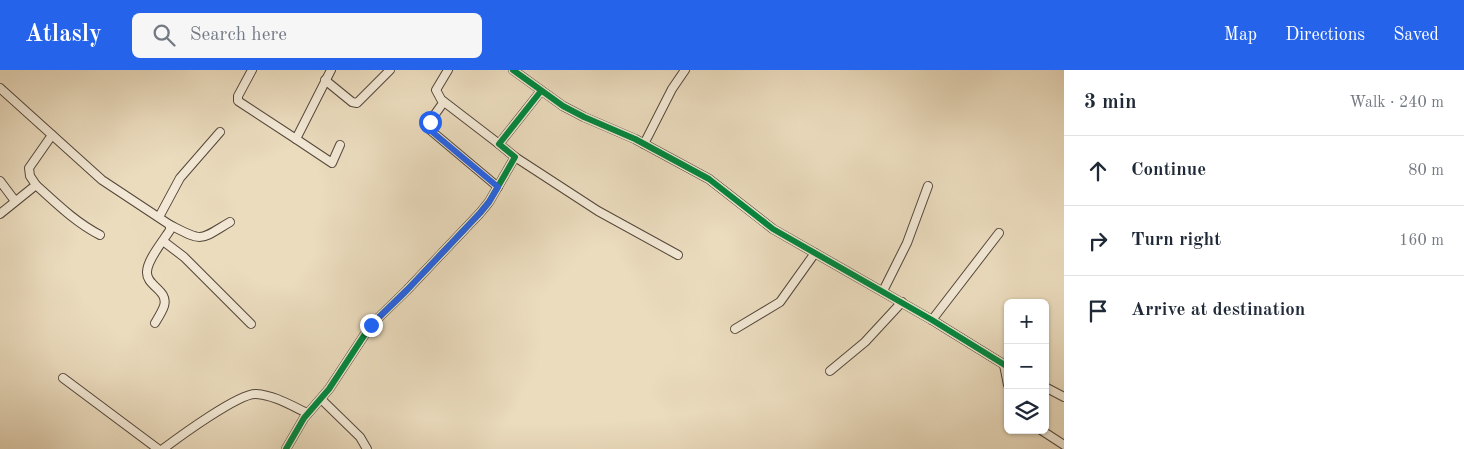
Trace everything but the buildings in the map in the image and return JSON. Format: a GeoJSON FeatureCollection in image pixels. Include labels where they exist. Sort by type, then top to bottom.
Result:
{"type":"FeatureCollection","features":[{"type":"Feature","properties":{"kind":"street"},"geometry":{"type":"LineString","coordinates":[[252,70],[238,96],[238,102],[332,163],[340,145]]}},
{"type":"Feature","properties":{"kind":"street"},"geometry":{"type":"LineString","coordinates":[[296,139],[331,70]]}},
{"type":"Feature","properties":{"kind":"street"},"geometry":{"type":"LineString","coordinates":[[325,80],[352,102],[357,103],[390,70]]}},
{"type":"Feature","properties":{"kind":"street"},"geometry":{"type":"LineString","coordinates":[[448,70],[436,90],[443,101],[515,157],[598,211],[678,254]]}},
{"type":"Feature","properties":{"kind":"street"},"geometry":{"type":"LineString","coordinates":[[513,70],[563,106],[644,144],[709,179],[773,229],[902,302],[1004,365]]}},
{"type":"Feature","properties":{"kind":"street"},"geometry":{"type":"LineString","coordinates":[[644,144],[672,89],[685,70]]}},
{"type":"Feature","properties":{"kind":"street"},"geometry":{"type":"LineString","coordinates":[[0,88],[107,184],[159,216],[170,225],[198,238],[205,237],[230,222]]}},
{"type":"Feature","properties":{"kind":"street"},"geometry":{"type":"LineString","coordinates":[[500,144],[541,90]]}},
{"type":"Feature","properties":{"kind":"street"},"geometry":{"type":"LineString","coordinates":[[443,101],[442,106],[428,124],[428,129],[498,187]]}},
{"type":"Feature","properties":{"kind":"street"},"geometry":{"type":"LineString","coordinates":[[159,216],[180,178],[220,132]]}},
{"type":"Feature","properties":{"kind":"street"},"geometry":{"type":"LineString","coordinates":[[52,135],[29,168],[30,176],[36,185],[83,226],[100,235]]}},
{"type":"Feature","properties":{"kind":"street"},"geometry":{"type":"LineString","coordinates":[[286,449],[307,413],[321,399],[337,378],[371,325],[480,213],[489,202],[515,157]]}},
{"type":"Feature","properties":{"kind":"street"},"geometry":{"type":"LineString","coordinates":[[0,182],[15,201]]}},
{"type":"Feature","properties":{"kind":"street"},"geometry":{"type":"LineString","coordinates":[[0,214],[36,185]]}},
{"type":"Feature","properties":{"kind":"street"},"geometry":{"type":"LineString","coordinates":[[883,292],[907,244],[928,186]]}},
{"type":"Feature","properties":{"kind":"street"},"geometry":{"type":"LineString","coordinates":[[155,324],[165,300],[161,292],[150,282],[147,277],[147,271],[150,261],[170,230],[170,225]]}},
{"type":"Feature","properties":{"kind":"street"},"geometry":{"type":"LineString","coordinates":[[932,320],[999,233]]}},
{"type":"Feature","properties":{"kind":"street"},"geometry":{"type":"LineString","coordinates":[[163,241],[184,257],[251,324]]}},
{"type":"Feature","properties":{"kind":"street"},"geometry":{"type":"LineString","coordinates":[[735,330],[780,302],[815,253]]}},
{"type":"Feature","properties":{"kind":"street"},"geometry":{"type":"LineString","coordinates":[[830,371],[865,342],[902,302]]}},
{"type":"Feature","properties":{"kind":"street"},"geometry":{"type":"LineString","coordinates":[[63,378],[158,449]]}},
{"type":"Feature","properties":{"kind":"street"},"geometry":{"type":"LineString","coordinates":[[1049,389],[1064,397]]}},
{"type":"Feature","properties":{"kind":"street"},"geometry":{"type":"LineString","coordinates":[[163,449],[191,428],[237,400],[252,394],[266,395],[307,413]]}},
{"type":"Feature","properties":{"kind":"street"},"geometry":{"type":"LineString","coordinates":[[321,399],[353,430],[367,449]]}},
{"type":"Feature","properties":{"kind":"street"},"geometry":{"type":"LineString","coordinates":[[1047,434],[1064,445]]}},
{"type":"Feature","properties":{"kind":"cycle path"},"geometry":{"type":"LineString","coordinates":[[513,70],[563,106],[635,139],[709,179],[773,229],[932,320],[1004,365]]}},
{"type":"Feature","properties":{"kind":"cycle path"},"geometry":{"type":"LineString","coordinates":[[286,449],[304,418],[329,389],[371,325],[407,290],[489,202],[515,157],[499,144],[541,91]]}},
{"type":"Feature","properties":{"kind":"route"},"geometry":{"type":"LineString","coordinates":[[371,325],[395,303],[459,233],[480,213],[498,187],[428,129],[430,122]]}}]}
